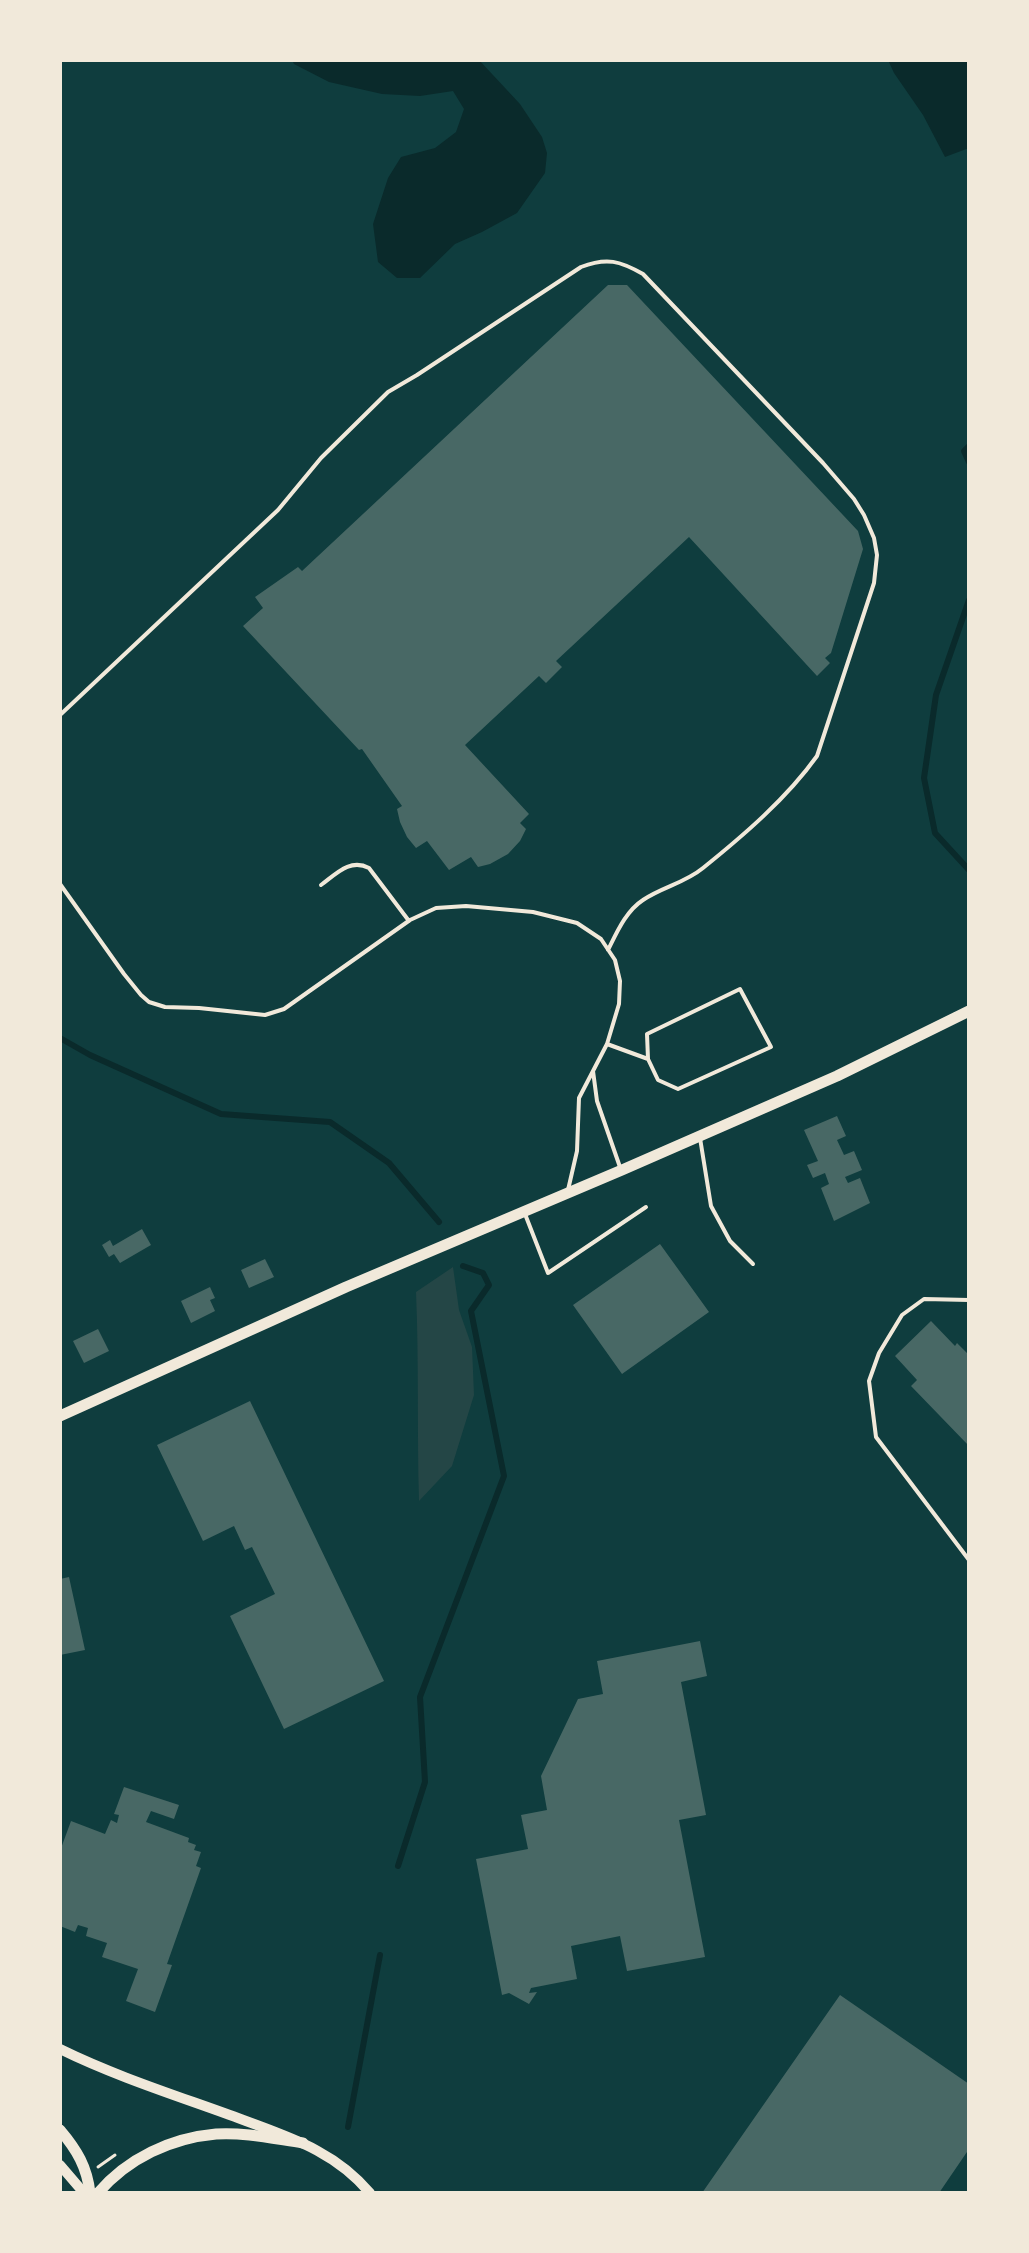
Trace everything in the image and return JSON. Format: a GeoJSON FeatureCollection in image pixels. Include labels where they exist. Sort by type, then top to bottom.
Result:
{"type":"FeatureCollection","features":[{"type":"Feature","properties":{"kind":"main road"},"geometry":{"type":"LineString","coordinates":[[60,1416],[346,1287],[837,1076],[969,1011]]}},
{"type":"Feature","properties":{"kind":"main road"},"geometry":{"type":"LineString","coordinates":[[60,2130],[81,2157],[88,2177],[87,2193]]}},
{"type":"Feature","properties":{"kind":"main road"},"geometry":{"type":"LineString","coordinates":[[98,2193],[135,2160],[153,2150],[194,2137],[219,2134],[303,2143]]}},
{"type":"Feature","properties":{"kind":"street"},"geometry":{"type":"LineString","coordinates":[[60,2049],[109,2072],[317,2149],[343,2167],[370,2193]]}},
{"type":"Feature","properties":{"kind":"street"},"geometry":{"type":"LineString","coordinates":[[60,2165],[87,2193]]}},
{"type":"Feature","properties":{"kind":"lane"},"geometry":{"type":"LineString","coordinates":[[60,715],[278,510],[321,458],[388,392],[581,267],[597,261],[622,262],[643,274],[823,463],[864,515],[874,538],[877,555],[874,583],[817,756],[773,806],[702,869],[687,880],[642,900],[629,913],[608,950]]}},
{"type":"Feature","properties":{"kind":"lane"},"geometry":{"type":"LineString","coordinates":[[321,885],[348,865],[364,865],[409,921]]}},
{"type":"Feature","properties":{"kind":"lane"},"geometry":{"type":"LineString","coordinates":[[60,884],[149,1002],[165,1007],[265,1015],[284,1009],[409,921],[436,908],[466,906],[533,912],[577,923],[601,939],[615,960],[620,981],[619,1004],[607,1044],[579,1098],[577,1151],[567,1193]]}},
{"type":"Feature","properties":{"kind":"lane"},"geometry":{"type":"LineString","coordinates":[[607,1044],[648,1059],[658,1080],[678,1089],[771,1047],[740,989],[647,1034],[648,1059]]}},
{"type":"Feature","properties":{"kind":"lane"},"geometry":{"type":"LineString","coordinates":[[592,1069],[597,1101],[622,1170]]}},
{"type":"Feature","properties":{"kind":"lane"},"geometry":{"type":"LineString","coordinates":[[699,1136],[711,1206],[730,1241],[753,1264]]}},
{"type":"Feature","properties":{"kind":"lane"},"geometry":{"type":"LineString","coordinates":[[524,1211],[548,1273],[646,1207]]}},
{"type":"Feature","properties":{"kind":"lane"},"geometry":{"type":"LineString","coordinates":[[969,1300],[924,1299],[902,1315],[879,1353],[869,1381],[876,1437],[969,1560]]}},
{"type":"Feature","properties":{"kind":"shaded area"},"geometry":{"type":"Polygon","coordinates":[[[292,60],[479,60],[520,104],[542,137],[547,153],[545,173],[517,213],[455,244],[420,278],[397,278],[378,262],[373,224],[388,178],[401,157],[435,148],[456,132],[464,109],[453,91],[420,96],[382,94],[329,82],[294,64],[292,60]]]}},
{"type":"Feature","properties":{"kind":"shaded area"},"geometry":{"type":"Polygon","coordinates":[[[888,60],[969,60],[969,148],[945,157],[888,60]]]}},
{"type":"Feature","properties":{"kind":"shaded area"},"geometry":{"type":"Polygon","coordinates":[[[453,1267],[459,1310],[472,1347],[474,1395],[452,1466],[419,1501],[416,1292],[453,1267]]]}},
{"type":"Feature","properties":{"kind":"building"},"geometry":{"type":"Polygon","coordinates":[[[608,285],[627,285],[858,531],[863,549],[831,653],[825,658],[830,663],[817,676],[689,537],[556,661],[562,667],[546,683],[539,676],[465,745],[529,814],[520,823],[526,829],[520,841],[508,854],[478,867],[471,857],[449,870],[427,841],[416,848],[407,837],[397,809],[402,806],[362,749],[359,750],[243,626],[263,608],[255,597],[298,567],[302,571],[608,285]]]}},
{"type":"Feature","properties":{"kind":"building"},"geometry":{"type":"Polygon","coordinates":[[[837,1116],[846,1136],[837,1140],[844,1155],[854,1151],[862,1170],[845,1177],[848,1183],[860,1178],[870,1203],[834,1221],[821,1188],[829,1184],[825,1173],[813,1178],[807,1165],[818,1161],[804,1130],[837,1116]]]}},
{"type":"Feature","properties":{"kind":"building"},"geometry":{"type":"Polygon","coordinates":[[[142,1229],[151,1245],[120,1263],[114,1254],[109,1257],[102,1245],[110,1240],[113,1246],[142,1229]]]}},
{"type":"Feature","properties":{"kind":"building"},"geometry":{"type":"Polygon","coordinates":[[[660,1244],[709,1312],[622,1374],[573,1305],[660,1244]]]}},
{"type":"Feature","properties":{"kind":"building"},"geometry":{"type":"Polygon","coordinates":[[[265,1259],[274,1277],[249,1288],[241,1270],[265,1259]]]}},
{"type":"Feature","properties":{"kind":"building"},"geometry":{"type":"Polygon","coordinates":[[[210,1287],[215,1298],[210,1300],[215,1311],[191,1323],[181,1301],[210,1287]]]}},
{"type":"Feature","properties":{"kind":"building"},"geometry":{"type":"Polygon","coordinates":[[[931,1321],[955,1346],[957,1343],[969,1355],[969,1446],[911,1386],[917,1380],[895,1356],[931,1321]]]}},
{"type":"Feature","properties":{"kind":"building"},"geometry":{"type":"Polygon","coordinates":[[[98,1329],[109,1351],[84,1363],[73,1341],[98,1329]]]}},
{"type":"Feature","properties":{"kind":"building"},"geometry":{"type":"Polygon","coordinates":[[[250,1401],[384,1681],[284,1729],[230,1616],[275,1594],[252,1547],[245,1550],[234,1526],[203,1541],[157,1445],[250,1401]]]}},
{"type":"Feature","properties":{"kind":"building"},"geometry":{"type":"Polygon","coordinates":[[[69,1577],[85,1650],[60,1655],[60,1579],[69,1577]]]}},
{"type":"Feature","properties":{"kind":"building"},"geometry":{"type":"Polygon","coordinates":[[[700,1641],[707,1676],[681,1682],[706,1815],[679,1820],[705,1957],[627,1971],[620,1936],[571,1946],[577,1979],[531,1988],[529,1993],[537,1992],[529,2004],[509,1993],[502,1995],[476,1859],[528,1849],[521,1815],[547,1810],[541,1776],[578,1699],[603,1694],[597,1661],[700,1641]]]}},
{"type":"Feature","properties":{"kind":"building"},"geometry":{"type":"Polygon","coordinates":[[[124,1787],[179,1805],[174,1819],[151,1811],[146,1822],[189,1838],[188,1842],[196,1845],[194,1850],[201,1852],[196,1866],[201,1868],[167,1964],[172,1965],[155,2012],[126,2001],[138,1969],[102,1957],[107,1943],[86,1936],[88,1928],[78,1925],[75,1932],[60,1926],[60,1851],[71,1821],[105,1834],[111,1820],[117,1823],[119,1815],[114,1814],[124,1787]]]}},
{"type":"Feature","properties":{"kind":"building"},"geometry":{"type":"Polygon","coordinates":[[[840,1995],[969,2084],[969,2149],[939,2193],[702,2193],[840,1995]]]}},
{"type":"Feature","properties":{"kind":"waterway"},"geometry":{"type":"LineString","coordinates":[[969,446],[964,451],[969,462]]}},
{"type":"Feature","properties":{"kind":"waterway"},"geometry":{"type":"LineString","coordinates":[[969,600],[936,695],[924,778],[935,833],[969,870]]}},
{"type":"Feature","properties":{"kind":"waterway"},"geometry":{"type":"LineString","coordinates":[[60,1038],[90,1055],[221,1114],[330,1122],[389,1163],[439,1222]]}},
{"type":"Feature","properties":{"kind":"waterway"},"geometry":{"type":"LineString","coordinates":[[398,1866],[425,1782],[420,1697],[504,1476],[471,1311],[489,1285],[483,1273],[463,1266]]}},
{"type":"Feature","properties":{"kind":"waterway"},"geometry":{"type":"LineString","coordinates":[[348,2127],[380,1955]]}}]}
